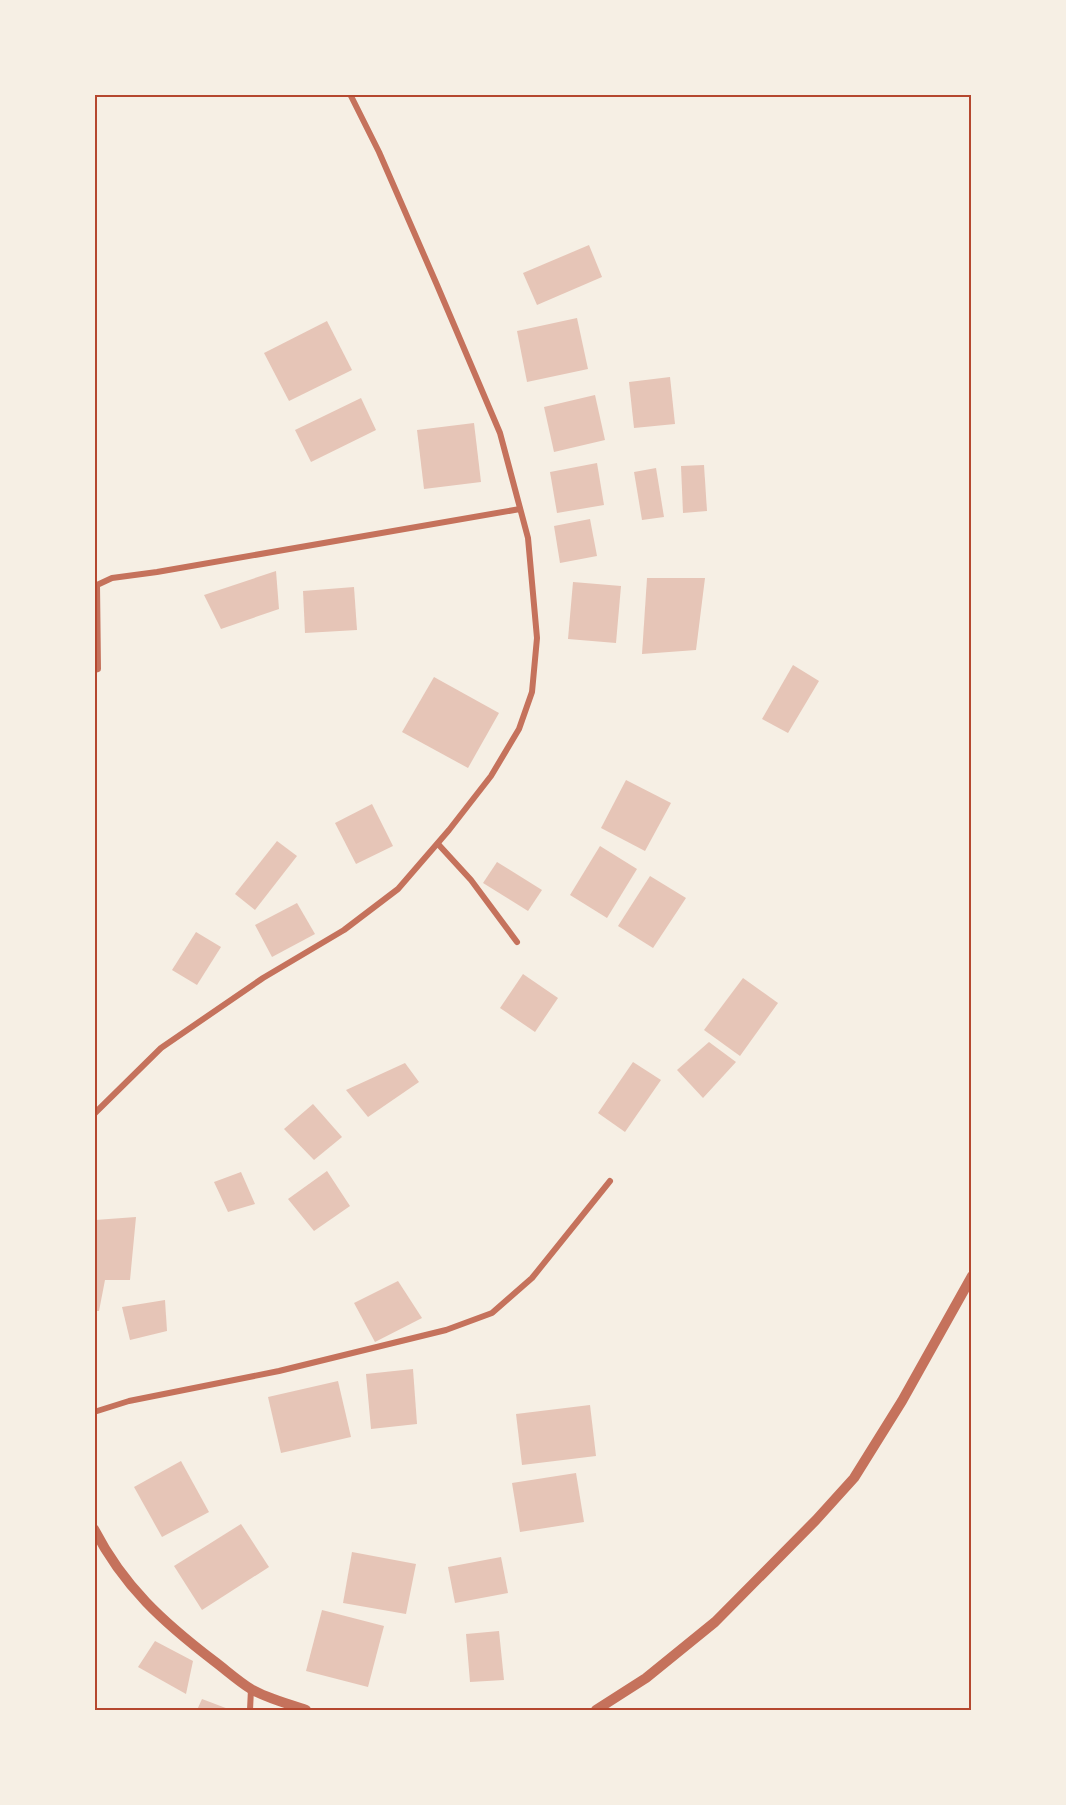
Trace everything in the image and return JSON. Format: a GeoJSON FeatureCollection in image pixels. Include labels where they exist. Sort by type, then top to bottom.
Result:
{"type":"FeatureCollection","features":[{"type":"Feature","properties":{"kind":"street"},"geometry":{"type":"LineString","coordinates":[[94,1114],[161,1048],[263,978],[344,930],[398,889],[491,776],[519,729],[532,692],[537,639],[528,538],[495,423],[379,153],[350,94]]}},
{"type":"Feature","properties":{"kind":"street"},"geometry":{"type":"LineString","coordinates":[[94,670],[98,669],[97,585],[112,578],[520,508]]}},
{"type":"Feature","properties":{"kind":"street"},"geometry":{"type":"LineString","coordinates":[[438,843],[471,880],[517,942]]}},
{"type":"Feature","properties":{"kind":"street"},"geometry":{"type":"LineString","coordinates":[[94,1412],[129,1401],[279,1371],[435,1333],[492,1313],[532,1278],[610,1181]]}},
{"type":"Feature","properties":{"kind":"street"},"geometry":{"type":"LineString","coordinates":[[596,1710],[646,1678],[715,1622],[816,1520],[854,1478],[902,1401],[972,1276]]}},
{"type":"Feature","properties":{"kind":"street"},"geometry":{"type":"LineString","coordinates":[[94,1529],[128,1584],[156,1614],[251,1689],[306,1710]]}},
{"type":"Feature","properties":{"kind":"street"},"geometry":{"type":"LineString","coordinates":[[250,1710],[251,1689]]}},
{"type":"Feature","properties":{"kind":"building"},"geometry":{"type":"Polygon","coordinates":[[[589,245],[602,277],[537,305],[523,273],[589,245]]]}},
{"type":"Feature","properties":{"kind":"building"},"geometry":{"type":"Polygon","coordinates":[[[577,318],[588,369],[527,382],[517,331],[577,318]]]}},
{"type":"Feature","properties":{"kind":"building"},"geometry":{"type":"Polygon","coordinates":[[[327,321],[352,370],[289,401],[264,353],[327,321]]]}},
{"type":"Feature","properties":{"kind":"building"},"geometry":{"type":"Polygon","coordinates":[[[670,377],[675,424],[634,428],[629,382],[670,377]]]}},
{"type":"Feature","properties":{"kind":"building"},"geometry":{"type":"Polygon","coordinates":[[[595,395],[605,440],[554,452],[544,407],[595,395]]]}},
{"type":"Feature","properties":{"kind":"building"},"geometry":{"type":"Polygon","coordinates":[[[361,398],[376,430],[311,462],[295,430],[361,398]]]}},
{"type":"Feature","properties":{"kind":"building"},"geometry":{"type":"Polygon","coordinates":[[[474,423],[481,482],[424,489],[417,430],[474,423]]]}},
{"type":"Feature","properties":{"kind":"building"},"geometry":{"type":"Polygon","coordinates":[[[597,463],[604,505],[557,513],[550,472],[597,463]]]}},
{"type":"Feature","properties":{"kind":"building"},"geometry":{"type":"Polygon","coordinates":[[[704,465],[707,511],[683,513],[681,466],[704,465]]]}},
{"type":"Feature","properties":{"kind":"building"},"geometry":{"type":"Polygon","coordinates":[[[656,468],[664,517],[642,520],[634,472],[656,468]]]}},
{"type":"Feature","properties":{"kind":"building"},"geometry":{"type":"Polygon","coordinates":[[[590,519],[597,556],[560,563],[554,526],[590,519]]]}},
{"type":"Feature","properties":{"kind":"building"},"geometry":{"type":"Polygon","coordinates":[[[276,571],[279,609],[221,629],[204,595],[276,571]]]}},
{"type":"Feature","properties":{"kind":"building"},"geometry":{"type":"Polygon","coordinates":[[[647,578],[705,578],[696,650],[642,654],[647,578]]]}},
{"type":"Feature","properties":{"kind":"building"},"geometry":{"type":"Polygon","coordinates":[[[573,582],[621,586],[616,643],[568,639],[573,582]]]}},
{"type":"Feature","properties":{"kind":"building"},"geometry":{"type":"Polygon","coordinates":[[[354,587],[357,630],[305,633],[303,591],[354,587]]]}},
{"type":"Feature","properties":{"kind":"building"},"geometry":{"type":"Polygon","coordinates":[[[793,665],[819,681],[788,733],[762,719],[793,665]]]}},
{"type":"Feature","properties":{"kind":"building"},"geometry":{"type":"Polygon","coordinates":[[[434,677],[499,713],[468,768],[402,732],[434,677]]]}},
{"type":"Feature","properties":{"kind":"building"},"geometry":{"type":"Polygon","coordinates":[[[626,780],[671,803],[645,851],[601,828],[626,780]]]}},
{"type":"Feature","properties":{"kind":"building"},"geometry":{"type":"Polygon","coordinates":[[[372,804],[393,846],[356,864],[335,823],[372,804]]]}},
{"type":"Feature","properties":{"kind":"building"},"geometry":{"type":"Polygon","coordinates":[[[277,841],[297,856],[255,910],[235,894],[277,841]]]}},
{"type":"Feature","properties":{"kind":"building"},"geometry":{"type":"Polygon","coordinates":[[[600,846],[637,869],[607,918],[570,895],[600,846]]]}},
{"type":"Feature","properties":{"kind":"building"},"geometry":{"type":"Polygon","coordinates":[[[497,862],[542,890],[528,911],[483,883],[497,862]]]}},
{"type":"Feature","properties":{"kind":"building"},"geometry":{"type":"Polygon","coordinates":[[[650,876],[686,898],[653,948],[618,926],[650,876]]]}},
{"type":"Feature","properties":{"kind":"building"},"geometry":{"type":"Polygon","coordinates":[[[297,903],[315,934],[272,957],[255,925],[297,903]]]}},
{"type":"Feature","properties":{"kind":"building"},"geometry":{"type":"Polygon","coordinates":[[[196,932],[221,947],[197,985],[172,970],[196,932]]]}},
{"type":"Feature","properties":{"kind":"building"},"geometry":{"type":"Polygon","coordinates":[[[523,974],[558,998],[535,1032],[500,1008],[523,974]]]}},
{"type":"Feature","properties":{"kind":"building"},"geometry":{"type":"Polygon","coordinates":[[[743,978],[778,1003],[740,1056],[704,1030],[743,978]]]}},
{"type":"Feature","properties":{"kind":"building"},"geometry":{"type":"Polygon","coordinates":[[[709,1042],[736,1062],[703,1098],[677,1070],[709,1042]]]}},
{"type":"Feature","properties":{"kind":"building"},"geometry":{"type":"Polygon","coordinates":[[[633,1062],[661,1080],[625,1132],[598,1113],[633,1062]]]}},
{"type":"Feature","properties":{"kind":"building"},"geometry":{"type":"Polygon","coordinates":[[[405,1063],[419,1082],[368,1117],[346,1090],[405,1063]]]}},
{"type":"Feature","properties":{"kind":"building"},"geometry":{"type":"Polygon","coordinates":[[[313,1104],[342,1137],[314,1160],[284,1129],[313,1104]]]}},
{"type":"Feature","properties":{"kind":"building"},"geometry":{"type":"Polygon","coordinates":[[[327,1171],[350,1206],[314,1231],[288,1199],[327,1171]]]}},
{"type":"Feature","properties":{"kind":"building"},"geometry":{"type":"Polygon","coordinates":[[[241,1172],[255,1204],[228,1212],[214,1182],[241,1172]]]}},
{"type":"Feature","properties":{"kind":"building"},"geometry":{"type":"Polygon","coordinates":[[[136,1217],[130,1280],[105,1280],[99,1311],[94,1311],[95,1220],[136,1217]]]}},
{"type":"Feature","properties":{"kind":"building"},"geometry":{"type":"Polygon","coordinates":[[[398,1281],[422,1318],[375,1342],[354,1303],[398,1281]]]}},
{"type":"Feature","properties":{"kind":"building"},"geometry":{"type":"Polygon","coordinates":[[[165,1300],[167,1331],[130,1340],[122,1307],[165,1300]]]}},
{"type":"Feature","properties":{"kind":"building"},"geometry":{"type":"Polygon","coordinates":[[[413,1369],[417,1424],[371,1429],[366,1374],[413,1369]]]}},
{"type":"Feature","properties":{"kind":"building"},"geometry":{"type":"Polygon","coordinates":[[[338,1381],[351,1437],[281,1453],[268,1397],[338,1381]]]}},
{"type":"Feature","properties":{"kind":"building"},"geometry":{"type":"Polygon","coordinates":[[[590,1405],[596,1456],[522,1465],[516,1414],[590,1405]]]}},
{"type":"Feature","properties":{"kind":"building"},"geometry":{"type":"Polygon","coordinates":[[[181,1461],[209,1512],[162,1537],[134,1487],[181,1461]]]}},
{"type":"Feature","properties":{"kind":"building"},"geometry":{"type":"Polygon","coordinates":[[[576,1473],[584,1522],[520,1532],[512,1483],[576,1473]]]}},
{"type":"Feature","properties":{"kind":"building"},"geometry":{"type":"Polygon","coordinates":[[[241,1524],[269,1567],[202,1610],[174,1566],[241,1524]]]}},
{"type":"Feature","properties":{"kind":"building"},"geometry":{"type":"Polygon","coordinates":[[[352,1552],[416,1564],[406,1614],[343,1603],[352,1552]]]}},
{"type":"Feature","properties":{"kind":"building"},"geometry":{"type":"Polygon","coordinates":[[[501,1557],[508,1593],[455,1603],[448,1567],[501,1557]]]}},
{"type":"Feature","properties":{"kind":"building"},"geometry":{"type":"Polygon","coordinates":[[[322,1610],[384,1626],[368,1687],[306,1671],[322,1610]]]}},
{"type":"Feature","properties":{"kind":"building"},"geometry":{"type":"Polygon","coordinates":[[[499,1631],[504,1680],[470,1682],[466,1634],[499,1631]]]}},
{"type":"Feature","properties":{"kind":"building"},"geometry":{"type":"Polygon","coordinates":[[[155,1641],[193,1661],[186,1694],[138,1667],[155,1641]]]}},
{"type":"Feature","properties":{"kind":"building"},"geometry":{"type":"Polygon","coordinates":[[[202,1699],[231,1710],[197,1710],[202,1699]]]}}]}
